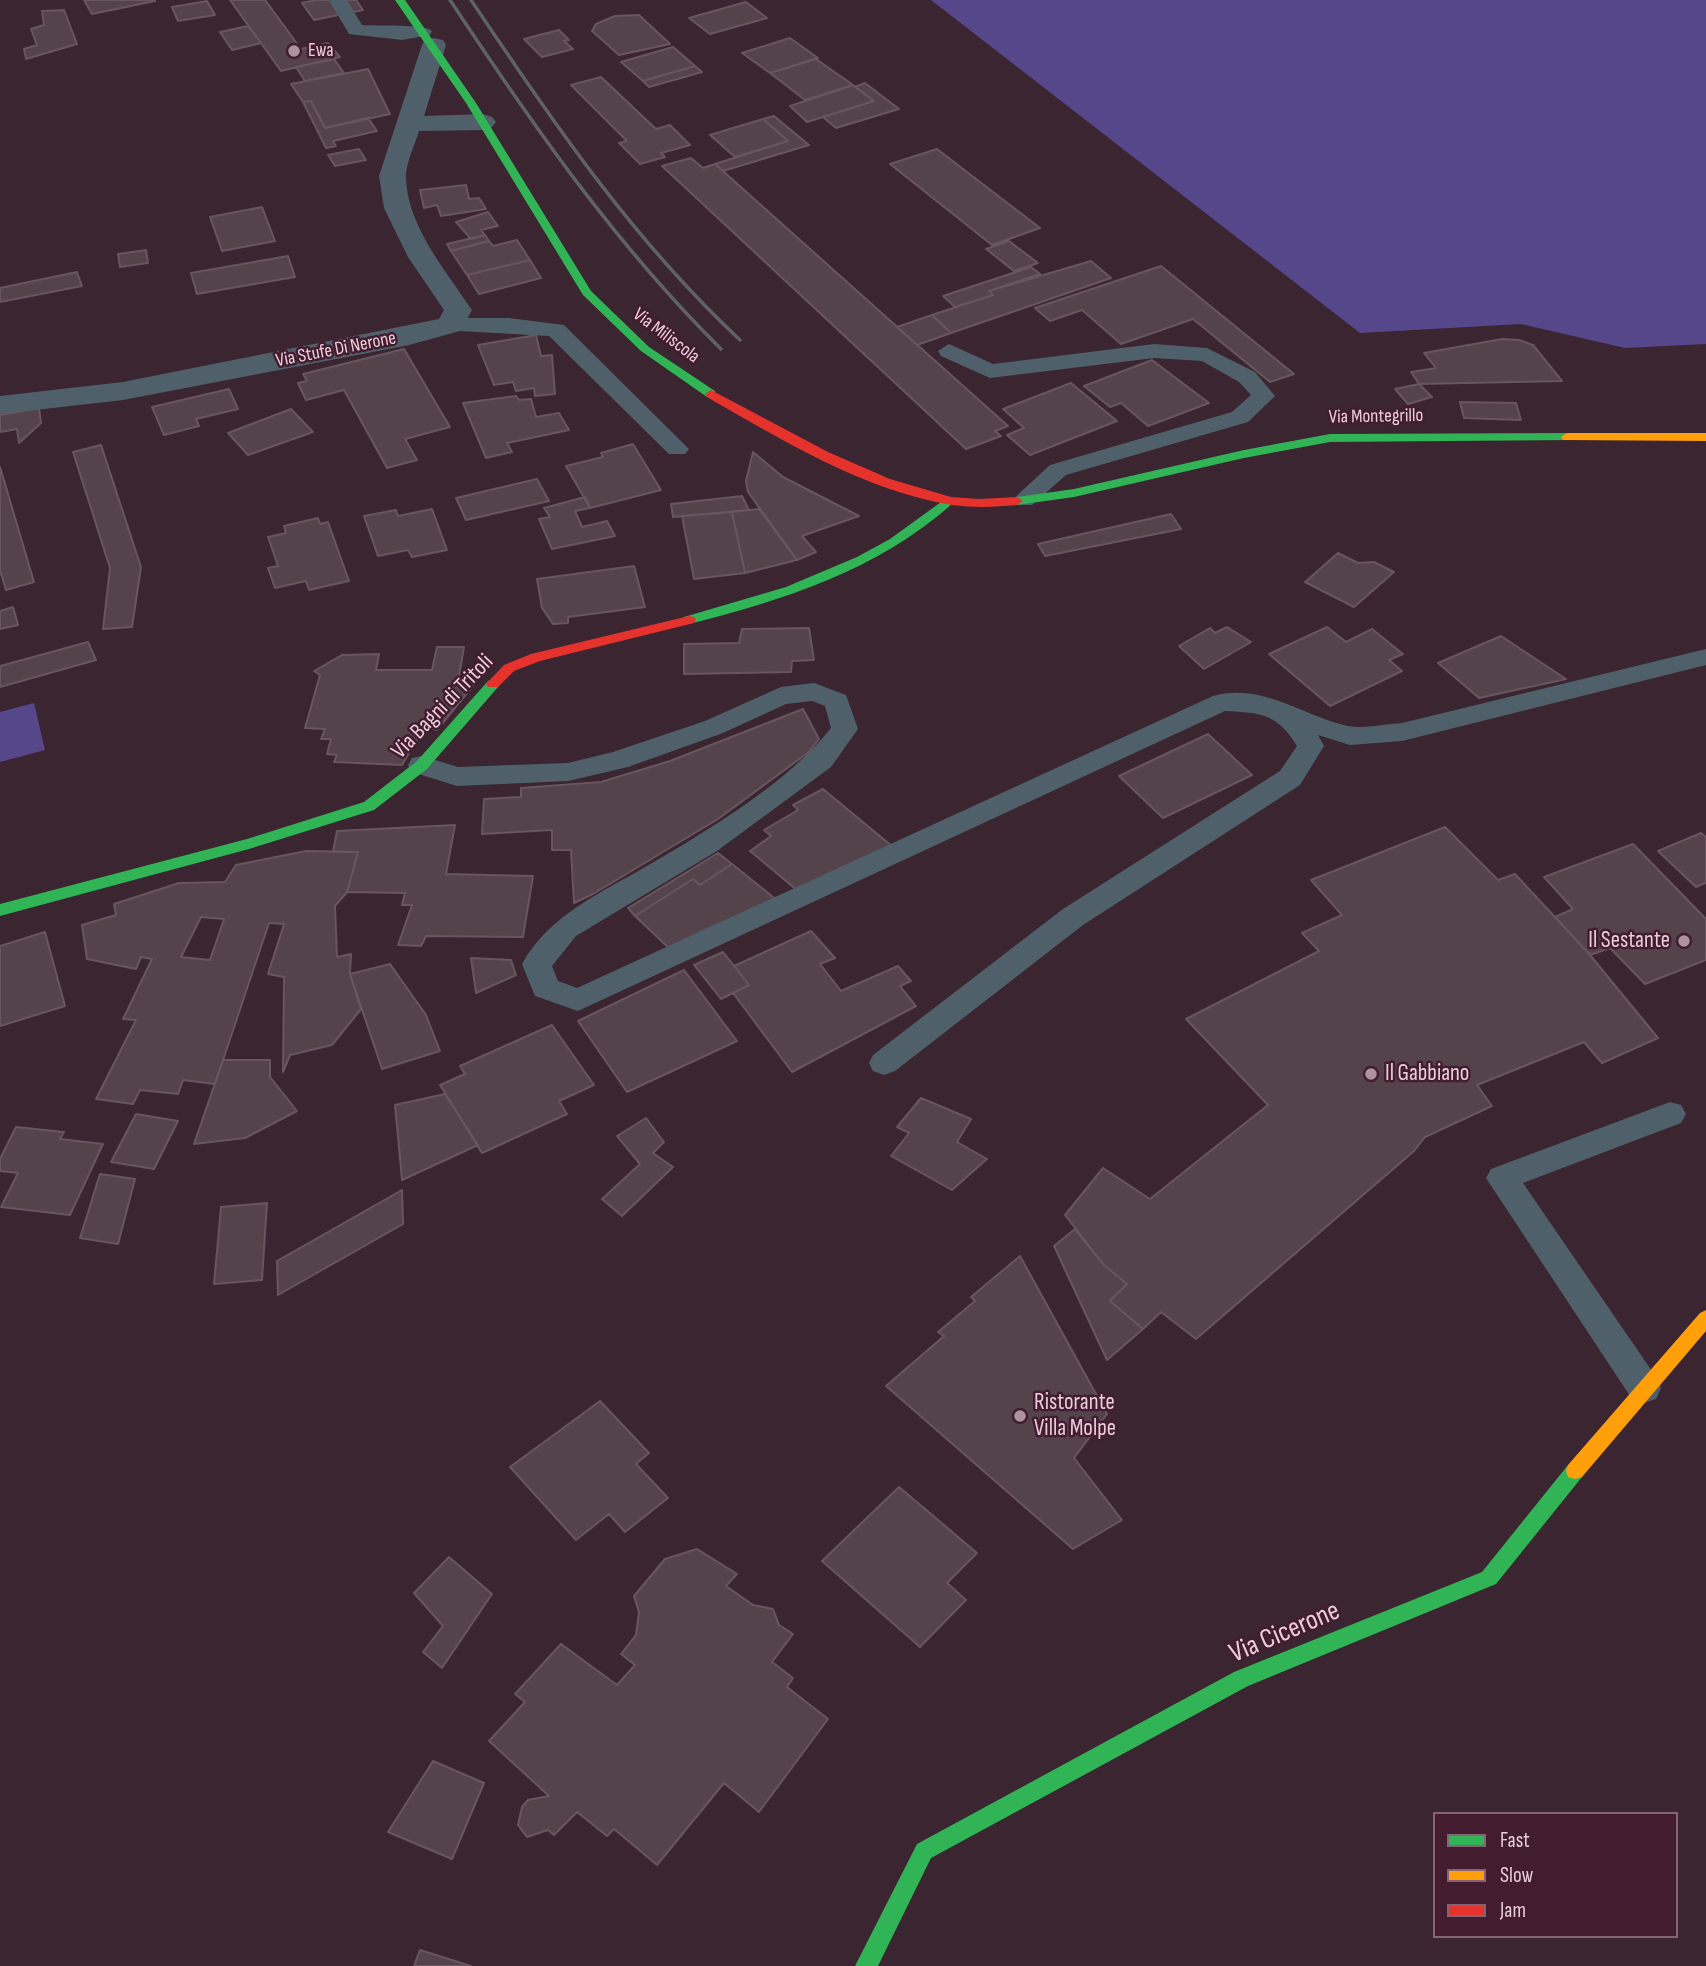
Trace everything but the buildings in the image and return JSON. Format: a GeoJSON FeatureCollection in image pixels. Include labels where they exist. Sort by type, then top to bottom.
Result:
{"type":"FeatureCollection","features":[{"type":"Feature","properties":{"kind":"main road","name":"Via Miliscola"},"geometry":{"type":"LineString","coordinates":[[400,0],[429,38],[483,122],[593,301],[636,344],[697,385],[804,443],[911,493],[948,501],[986,503],[1054,499]]}},
{"type":"Feature","properties":{"kind":"main road","name":"Via Montegrillo"},"geometry":{"type":"LineString","coordinates":[[1054,499],[1275,444],[1330,438],[1706,437]]}},
{"type":"Feature","properties":{"kind":"main road","name":"Via Bagni di Tritoli"},"geometry":{"type":"LineString","coordinates":[[0,909],[249,844],[369,806],[422,765],[480,696],[509,668],[536,657],[736,609],[824,576],[886,547],[929,521],[948,501]]}},
{"type":"Feature","properties":{"kind":"main road","name":"Via Cicerone"},"geometry":{"type":"LineString","coordinates":[[866,1966],[924,1851],[1241,1679],[1489,1578],[1644,1388],[1706,1318]]}},
{"type":"Feature","properties":{"kind":"street"},"geometry":{"type":"LineString","coordinates":[[429,38],[409,124],[391,176],[397,208],[422,257],[458,310],[450,326]]}},
{"type":"Feature","properties":{"kind":"street"},"geometry":{"type":"LineString","coordinates":[[409,124],[483,122]]}},
{"type":"Feature","properties":{"kind":"street","name":"Via Stufe Di Nerone"},"geometry":{"type":"LineString","coordinates":[[0,405],[123,391],[450,326]]}},
{"type":"Feature","properties":{"kind":"lane"},"geometry":{"type":"LineString","coordinates":[[338,0],[356,30],[429,38]]}},
{"type":"Feature","properties":{"kind":"lane"},"geometry":{"type":"LineString","coordinates":[[450,326],[509,325],[556,330],[677,449]]}},
{"type":"Feature","properties":{"kind":"lane"},"geometry":{"type":"LineString","coordinates":[[949,351],[990,371],[1154,351],[1207,355],[1247,377],[1264,396],[1240,417],[1058,470],[1024,500]]}},
{"type":"Feature","properties":{"kind":"lane"},"geometry":{"type":"LineString","coordinates":[[422,765],[457,777],[568,772],[618,761],[714,727],[781,696],[814,692],[836,701],[845,729],[821,760],[707,844],[566,928],[537,964],[546,988],[578,1000],[1223,702],[1267,704],[1296,719],[1350,736],[1402,732],[1706,657]]}},
{"type":"Feature","properties":{"kind":"lane"},"geometry":{"type":"LineString","coordinates":[[884,1063],[1073,918],[1290,779],[1311,746],[1296,719]]}},
{"type":"Feature","properties":{"kind":"lane"},"geometry":{"type":"LineString","coordinates":[[1644,1388],[1502,1178],[1670,1114]]}},
{"type":"Feature","properties":{"kind":"shaded area"},"geometry":{"type":"Polygon","coordinates":[[[931,0],[1706,0],[1706,344],[1625,348],[1521,324],[1360,333],[931,0]]]}},
{"type":"Feature","properties":{"kind":"shaded area"},"geometry":{"type":"Polygon","coordinates":[[[34,703],[45,750],[0,762],[0,712],[34,703]]]}},
{"type":"Feature","properties":{"kind":"railway"},"geometry":{"type":"LineString","coordinates":[[450,0],[576,182],[645,268],[721,349]]}},
{"type":"Feature","properties":{"kind":"railway"},"geometry":{"type":"LineString","coordinates":[[471,0],[563,134],[629,220],[664,262],[740,340]]}},
{"type":"Feature","properties":{"kind":"traffic: fast"},"geometry":{"type":"LineString","coordinates":[[400,0],[471,103],[587,293],[645,349],[711,394]]}},
{"type":"Feature","properties":{"kind":"traffic: fast"},"geometry":{"type":"LineString","coordinates":[[1017,501],[1074,493],[1244,454],[1330,438],[1567,437]]}},
{"type":"Feature","properties":{"kind":"traffic: fast"},"geometry":{"type":"LineString","coordinates":[[689,620],[791,590],[862,560],[924,523],[948,501]]}},
{"type":"Feature","properties":{"kind":"traffic: fast"},"geometry":{"type":"LineString","coordinates":[[0,910],[249,844],[369,806],[422,765],[493,684]]}},
{"type":"Feature","properties":{"kind":"traffic: fast"},"geometry":{"type":"LineString","coordinates":[[866,1966],[924,1851],[1241,1679],[1489,1578],[1575,1471]]}},
{"type":"Feature","properties":{"kind":"traffic: slow"},"geometry":{"type":"LineString","coordinates":[[1567,437],[1706,437]]}},
{"type":"Feature","properties":{"kind":"traffic: slow"},"geometry":{"type":"LineString","coordinates":[[1575,1471],[1706,1318]]}},
{"type":"Feature","properties":{"kind":"traffic: jam"},"geometry":{"type":"LineString","coordinates":[[711,394],[793,440],[885,482],[951,501],[1017,501]]}},
{"type":"Feature","properties":{"kind":"traffic: jam"},"geometry":{"type":"LineString","coordinates":[[493,684],[509,668],[536,657],[689,620]]}},
{"type":"Feature","properties":{"kind":"place","name":"Ewa"},"geometry":{"type":"Point","coordinates":[294,51]}},
{"type":"Feature","properties":{"kind":"place","name":"Il Sestante"},"geometry":{"type":"Point","coordinates":[1684,941]}},
{"type":"Feature","properties":{"kind":"place","name":"Il Gabbiano"},"geometry":{"type":"Point","coordinates":[1371,1074]}},
{"type":"Feature","properties":{"kind":"place","name":"Ristorante Villa Molpe"},"geometry":{"type":"Point","coordinates":[1020,1416]}}]}
